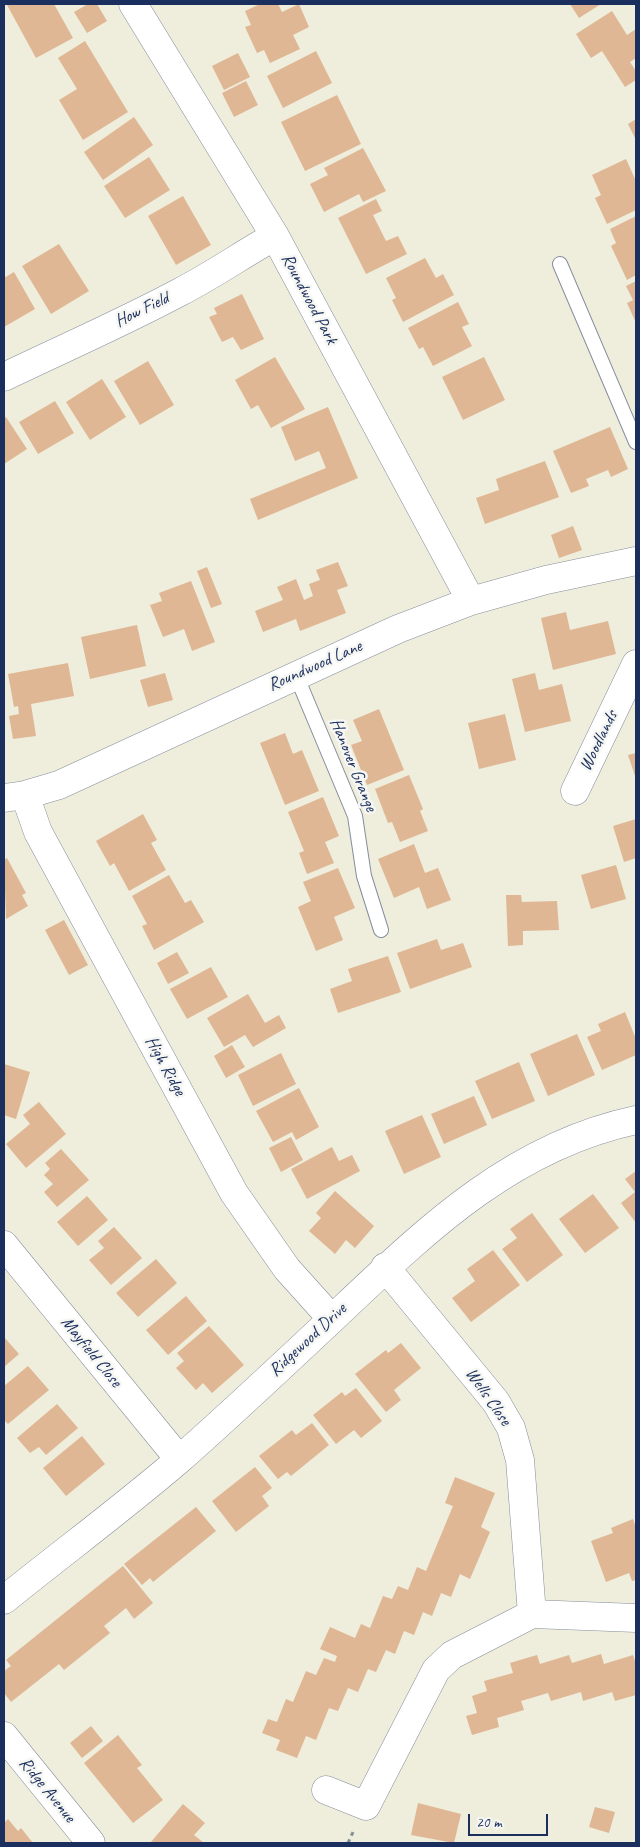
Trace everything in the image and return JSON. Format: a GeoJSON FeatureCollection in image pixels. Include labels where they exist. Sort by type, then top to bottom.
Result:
{"type":"FeatureCollection","features":[{"type":"Feature","properties":{"kind":"street","name":"Roundwood Park"},"geometry":{"type":"LineString","coordinates":[[133,4],[275,236],[471,601]]}},
{"type":"Feature","properties":{"kind":"street","name":"How Field"},"geometry":{"type":"LineString","coordinates":[[4,376],[177,294],[220,271],[250,250],[275,236]]}},
{"type":"Feature","properties":{"kind":"street","name":"Roundwood Lane"},"geometry":{"type":"LineString","coordinates":[[14,797],[59,785],[296,674],[398,629],[471,601],[546,580],[636,565]]}},
{"type":"Feature","properties":{"kind":"street","name":"Woodlands"},"geometry":{"type":"LineString","coordinates":[[575,791],[636,664]]}},
{"type":"Feature","properties":{"kind":"street","name":"High Ridge"},"geometry":{"type":"LineString","coordinates":[[14,797],[38,832],[234,1193],[287,1269],[332,1319]]}},
{"type":"Feature","properties":{"kind":"street","name":"Ridgewood Drive"},"geometry":{"type":"LineString","coordinates":[[4,1600],[179,1459],[332,1319],[385,1267],[462,1202],[512,1170],[578,1138],[636,1120]]}},
{"type":"Feature","properties":{"kind":"street","name":"Mayfield Close"},"geometry":{"type":"LineString","coordinates":[[4,1245],[179,1459]]}},
{"type":"Feature","properties":{"kind":"street","name":"Wells Close"},"geometry":{"type":"LineString","coordinates":[[385,1267],[496,1402],[511,1428],[520,1460],[532,1614]]}},
{"type":"Feature","properties":{"kind":"street"},"geometry":{"type":"LineString","coordinates":[[326,1790],[366,1806],[436,1670],[452,1656],[532,1614],[636,1618]]}},
{"type":"Feature","properties":{"kind":"street","name":"Ridge Avenue"},"geometry":{"type":"LineString","coordinates":[[4,1736],[91,1843]]}},
{"type":"Feature","properties":{"kind":"lane"},"geometry":{"type":"LineString","coordinates":[[560,264],[636,442]]}},
{"type":"Feature","properties":{"kind":"lane","name":"Hanover Grange"},"geometry":{"type":"LineString","coordinates":[[296,674],[355,816],[364,876],[381,930]]}},
{"type":"Feature","properties":{"kind":"building"},"geometry":{"type":"Polygon","coordinates":[[[54,4],[73,38],[36,58],[7,5],[54,4]]]}},
{"type":"Feature","properties":{"kind":"building"},"geometry":{"type":"Polygon","coordinates":[[[88,4],[97,4],[107,21],[87,33],[74,12],[88,4]]]}},
{"type":"Feature","properties":{"kind":"building"},"geometry":{"type":"Polygon","coordinates":[[[260,4],[278,4],[282,12],[299,4],[309,27],[293,35],[300,49],[270,63],[264,50],[257,53],[245,27],[251,25],[245,11],[260,4]]]}},
{"type":"Feature","properties":{"kind":"building"},"geometry":{"type":"Polygon","coordinates":[[[570,4],[601,4],[579,18],[570,4]]]}},
{"type":"Feature","properties":{"kind":"building"},"geometry":{"type":"Polygon","coordinates":[[[612,11],[627,35],[636,29],[636,58],[630,62],[636,71],[636,80],[625,87],[602,51],[591,58],[576,34],[612,11]]]}},
{"type":"Feature","properties":{"kind":"building"},"geometry":{"type":"Polygon","coordinates":[[[85,41],[128,112],[83,140],[59,100],[77,89],[58,58],[85,41]]]}},
{"type":"Feature","properties":{"kind":"building"},"geometry":{"type":"Polygon","coordinates":[[[316,51],[332,83],[283,108],[267,76],[316,51]]]}},
{"type":"Feature","properties":{"kind":"building"},"geometry":{"type":"Polygon","coordinates":[[[238,53],[250,77],[224,90],[212,66],[238,53]]]}},
{"type":"Feature","properties":{"kind":"building"},"geometry":{"type":"Polygon","coordinates":[[[246,81],[258,105],[234,117],[222,93],[246,81]]]}},
{"type":"Feature","properties":{"kind":"building"},"geometry":{"type":"Polygon","coordinates":[[[337,95],[361,144],[305,171],[281,122],[337,95]]]}},
{"type":"Feature","properties":{"kind":"building"},"geometry":{"type":"Polygon","coordinates":[[[134,117],[153,145],[103,180],[84,152],[134,117]]]}},
{"type":"Feature","properties":{"kind":"building"},"geometry":{"type":"Polygon","coordinates":[[[636,119],[636,140],[628,124],[636,119]]]}},
{"type":"Feature","properties":{"kind":"building"},"geometry":{"type":"Polygon","coordinates":[[[363,148],[386,191],[363,202],[359,194],[324,212],[310,184],[328,175],[324,168],[363,148]]]}},
{"type":"Feature","properties":{"kind":"building"},"geometry":{"type":"Polygon","coordinates":[[[149,157],[170,190],[125,218],[104,186],[149,157]]]}},
{"type":"Feature","properties":{"kind":"building"},"geometry":{"type":"Polygon","coordinates":[[[626,159],[636,181],[636,210],[607,224],[595,198],[601,195],[592,175],[626,159]]]}},
{"type":"Feature","properties":{"kind":"building"},"geometry":{"type":"Polygon","coordinates":[[[183,196],[211,245],[176,265],[148,216],[183,196]]]}},
{"type":"Feature","properties":{"kind":"building"},"geometry":{"type":"Polygon","coordinates":[[[376,199],[382,211],[373,215],[386,241],[398,236],[407,254],[366,274],[338,218],[376,199]]]}},
{"type":"Feature","properties":{"kind":"building"},"geometry":{"type":"Polygon","coordinates":[[[636,216],[636,275],[627,280],[611,246],[616,243],[610,229],[636,216]]]}},
{"type":"Feature","properties":{"kind":"building"},"geometry":{"type":"Polygon","coordinates":[[[59,244],[89,291],[51,314],[22,266],[59,244]]]}},
{"type":"Feature","properties":{"kind":"building"},"geometry":{"type":"Polygon","coordinates":[[[425,258],[436,278],[443,274],[454,295],[403,322],[392,300],[396,298],[386,278],[425,258]]]}},
{"type":"Feature","properties":{"kind":"building"},"geometry":{"type":"Polygon","coordinates":[[[14,272],[35,309],[4,327],[4,278],[14,272]]]}},
{"type":"Feature","properties":{"kind":"building"},"geometry":{"type":"Polygon","coordinates":[[[636,281],[636,323],[627,303],[633,300],[626,286],[636,281]]]}},
{"type":"Feature","properties":{"kind":"building"},"geometry":{"type":"Polygon","coordinates":[[[242,294],[264,339],[241,350],[233,337],[222,342],[209,317],[217,314],[214,308],[242,294]]]}},
{"type":"Feature","properties":{"kind":"building"},"geometry":{"type":"Polygon","coordinates":[[[458,302],[469,324],[462,327],[472,346],[433,366],[423,347],[419,349],[408,328],[458,302]]]}},
{"type":"Feature","properties":{"kind":"building"},"geometry":{"type":"Polygon","coordinates":[[[275,357],[305,409],[271,428],[258,405],[251,409],[235,380],[275,357]]]}},
{"type":"Feature","properties":{"kind":"building"},"geometry":{"type":"Polygon","coordinates":[[[484,357],[505,400],[463,420],[442,377],[484,357]]]}},
{"type":"Feature","properties":{"kind":"building"},"geometry":{"type":"Polygon","coordinates":[[[148,361],[174,405],[140,425],[114,381],[148,361]]]}},
{"type":"Feature","properties":{"kind":"building"},"geometry":{"type":"Polygon","coordinates":[[[102,379],[126,417],[90,440],[66,402],[102,379]]]}},
{"type":"Feature","properties":{"kind":"building"},"geometry":{"type":"Polygon","coordinates":[[[55,401],[74,433],[38,454],[19,422],[55,401]]]}},
{"type":"Feature","properties":{"kind":"building"},"geometry":{"type":"Polygon","coordinates":[[[328,407],[358,478],[258,520],[250,499],[326,468],[319,451],[295,461],[281,427],[328,407]]]}},
{"type":"Feature","properties":{"kind":"building"},"geometry":{"type":"Polygon","coordinates":[[[6,417],[27,449],[4,464],[4,418],[6,417]]]}},
{"type":"Feature","properties":{"kind":"building"},"geometry":{"type":"Polygon","coordinates":[[[610,427],[628,469],[611,477],[608,470],[586,479],[589,486],[571,493],[553,451],[610,427]]]}},
{"type":"Feature","properties":{"kind":"building"},"geometry":{"type":"Polygon","coordinates":[[[545,461],[559,497],[485,524],[476,498],[499,490],[496,479],[545,461]]]}},
{"type":"Feature","properties":{"kind":"building"},"geometry":{"type":"Polygon","coordinates":[[[573,526],[582,550],[559,558],[551,535],[573,526]]]}},
{"type":"Feature","properties":{"kind":"building"},"geometry":{"type":"Polygon","coordinates":[[[338,562],[348,586],[337,590],[346,613],[300,631],[296,619],[263,632],[255,611],[283,600],[277,587],[296,579],[304,600],[313,596],[309,584],[320,580],[316,570],[338,562]]]}},
{"type":"Feature","properties":{"kind":"building"},"geometry":{"type":"Polygon","coordinates":[[[207,567],[222,604],[211,608],[197,571],[207,567]]]}},
{"type":"Feature","properties":{"kind":"building"},"geometry":{"type":"Polygon","coordinates":[[[191,581],[215,642],[192,651],[184,629],[163,637],[150,605],[162,601],[159,593],[191,581]]]}},
{"type":"Feature","properties":{"kind":"building"},"geometry":{"type":"Polygon","coordinates":[[[566,612],[570,630],[608,621],[616,654],[553,670],[541,618],[566,612]]]}},
{"type":"Feature","properties":{"kind":"building"},"geometry":{"type":"Polygon","coordinates":[[[137,625],[146,666],[90,679],[81,637],[137,625]]]}},
{"type":"Feature","properties":{"kind":"building"},"geometry":{"type":"Polygon","coordinates":[[[68,663],[74,696],[31,704],[36,736],[13,739],[9,716],[19,714],[18,706],[14,707],[8,674],[68,663]]]}},
{"type":"Feature","properties":{"kind":"building"},"geometry":{"type":"Polygon","coordinates":[[[165,673],[173,700],[148,707],[140,680],[165,673]]]}},
{"type":"Feature","properties":{"kind":"building"},"geometry":{"type":"Polygon","coordinates":[[[535,673],[539,690],[562,684],[571,721],[525,732],[512,679],[535,673]]]}},
{"type":"Feature","properties":{"kind":"building"},"geometry":{"type":"Polygon","coordinates":[[[379,709],[404,770],[367,785],[351,745],[362,741],[353,720],[379,709]]]}},
{"type":"Feature","properties":{"kind":"building"},"geometry":{"type":"Polygon","coordinates":[[[505,714],[516,760],[479,769],[468,723],[505,714]]]}},
{"type":"Feature","properties":{"kind":"building"},"geometry":{"type":"Polygon","coordinates":[[[285,733],[293,754],[302,750],[319,791],[285,805],[260,743],[285,733]]]}},
{"type":"Feature","properties":{"kind":"building"},"geometry":{"type":"Polygon","coordinates":[[[636,753],[636,779],[628,755],[636,753]]]}},
{"type":"Feature","properties":{"kind":"building"},"geometry":{"type":"Polygon","coordinates":[[[409,775],[423,809],[420,811],[428,831],[400,842],[392,822],[388,823],[375,789],[409,775]]]}},
{"type":"Feature","properties":{"kind":"building"},"geometry":{"type":"Polygon","coordinates":[[[323,797],[339,836],[325,842],[334,863],[307,874],[299,853],[304,851],[288,812],[323,797]]]}},
{"type":"Feature","properties":{"kind":"building"},"geometry":{"type":"Polygon","coordinates":[[[143,814],[157,840],[151,843],[166,870],[129,891],[114,863],[110,866],[96,841],[143,814]]]}},
{"type":"Feature","properties":{"kind":"building"},"geometry":{"type":"Polygon","coordinates":[[[636,819],[636,858],[624,862],[613,826],[636,819]]]}},
{"type":"Feature","properties":{"kind":"building"},"geometry":{"type":"Polygon","coordinates":[[[414,844],[425,873],[438,868],[451,900],[427,909],[419,887],[394,898],[378,859],[414,844]]]}},
{"type":"Feature","properties":{"kind":"building"},"geometry":{"type":"Polygon","coordinates":[[[7,858],[26,893],[22,895],[28,906],[6,919],[4,860],[7,858]]]}},
{"type":"Feature","properties":{"kind":"building"},"geometry":{"type":"Polygon","coordinates":[[[616,865],[626,899],[591,909],[581,875],[616,865]]]}},
{"type":"Feature","properties":{"kind":"building"},"geometry":{"type":"Polygon","coordinates":[[[338,868],[355,908],[334,917],[343,940],[316,951],[298,907],[311,901],[303,882],[338,868]]]}},
{"type":"Feature","properties":{"kind":"building"},"geometry":{"type":"Polygon","coordinates":[[[169,875],[185,903],[191,900],[204,922],[154,950],[142,926],[147,924],[132,896],[169,875]]]}},
{"type":"Feature","properties":{"kind":"building"},"geometry":{"type":"Polygon","coordinates":[[[506,895],[521,895],[522,902],[557,901],[559,930],[523,931],[523,945],[508,946],[506,895]]]}},
{"type":"Feature","properties":{"kind":"building"},"geometry":{"type":"Polygon","coordinates":[[[64,920],[88,965],[69,975],[45,930],[64,920]]]}},
{"type":"Feature","properties":{"kind":"building"},"geometry":{"type":"Polygon","coordinates":[[[437,939],[441,950],[463,943],[472,967],[410,989],[397,953],[437,939]]]}},
{"type":"Feature","properties":{"kind":"building"},"geometry":{"type":"Polygon","coordinates":[[[177,952],[189,973],[168,984],[157,963],[177,952]]]}},
{"type":"Feature","properties":{"kind":"building"},"geometry":{"type":"Polygon","coordinates":[[[388,956],[401,992],[338,1013],[330,989],[352,981],[348,969],[388,956]]]}},
{"type":"Feature","properties":{"kind":"building"},"geometry":{"type":"Polygon","coordinates":[[[211,967],[228,997],[187,1019],[170,989],[211,967]]]}},
{"type":"Feature","properties":{"kind":"building"},"geometry":{"type":"Polygon","coordinates":[[[248,994],[265,1023],[279,1015],[286,1028],[253,1047],[245,1035],[224,1047],[207,1018],[248,994]]]}},
{"type":"Feature","properties":{"kind":"building"},"geometry":{"type":"Polygon","coordinates":[[[625,1012],[636,1039],[636,1055],[602,1070],[587,1037],[601,1031],[598,1024],[625,1012]]]}},
{"type":"Feature","properties":{"kind":"building"},"geometry":{"type":"Polygon","coordinates":[[[577,1034],[595,1075],[548,1096],[530,1054],[577,1034]]]}},
{"type":"Feature","properties":{"kind":"building"},"geometry":{"type":"Polygon","coordinates":[[[232,1045],[245,1067],[226,1078],[214,1056],[232,1045]]]}},
{"type":"Feature","properties":{"kind":"building"},"geometry":{"type":"Polygon","coordinates":[[[281,1053],[296,1084],[253,1106],[238,1075],[281,1053]]]}},
{"type":"Feature","properties":{"kind":"building"},"geometry":{"type":"Polygon","coordinates":[[[519,1062],[535,1101],[492,1119],[475,1081],[519,1062]]]}},
{"type":"Feature","properties":{"kind":"building"},"geometry":{"type":"Polygon","coordinates":[[[4,1064],[30,1072],[16,1119],[4,1115],[4,1064]]]}},
{"type":"Feature","properties":{"kind":"building"},"geometry":{"type":"Polygon","coordinates":[[[299,1088],[319,1127],[296,1140],[292,1132],[273,1142],[256,1111],[299,1088]]]}},
{"type":"Feature","properties":{"kind":"building"},"geometry":{"type":"Polygon","coordinates":[[[474,1096],[487,1125],[444,1144],[431,1114],[474,1096]]]}},
{"type":"Feature","properties":{"kind":"building"},"geometry":{"type":"Polygon","coordinates":[[[39,1102],[66,1134],[26,1168],[6,1144],[30,1124],[23,1115],[39,1102]]]}},
{"type":"Feature","properties":{"kind":"building"},"geometry":{"type":"Polygon","coordinates":[[[422,1115],[441,1157],[404,1174],[385,1131],[422,1115]]]}},
{"type":"Feature","properties":{"kind":"building"},"geometry":{"type":"Polygon","coordinates":[[[291,1137],[303,1160],[281,1172],[269,1148],[291,1137]]]}},
{"type":"Feature","properties":{"kind":"building"},"geometry":{"type":"Polygon","coordinates":[[[332,1147],[339,1161],[352,1155],[360,1171],[307,1199],[291,1169],[332,1147]]]}},
{"type":"Feature","properties":{"kind":"building"},"geometry":{"type":"Polygon","coordinates":[[[61,1149],[89,1180],[57,1207],[44,1192],[53,1184],[44,1175],[50,1169],[45,1163],[61,1149]]]}},
{"type":"Feature","properties":{"kind":"building"},"geometry":{"type":"Polygon","coordinates":[[[636,1171],[636,1223],[621,1203],[635,1192],[625,1179],[636,1171]]]}},
{"type":"Feature","properties":{"kind":"building"},"geometry":{"type":"Polygon","coordinates":[[[335,1191],[374,1226],[355,1248],[346,1240],[335,1254],[309,1231],[321,1218],[316,1213],[335,1191]]]}},
{"type":"Feature","properties":{"kind":"building"},"geometry":{"type":"Polygon","coordinates":[[[593,1194],[619,1228],[585,1253],[559,1219],[593,1194]]]}},
{"type":"Feature","properties":{"kind":"building"},"geometry":{"type":"Polygon","coordinates":[[[87,1196],[108,1220],[78,1246],[57,1222],[87,1196]]]}},
{"type":"Feature","properties":{"kind":"building"},"geometry":{"type":"Polygon","coordinates":[[[532,1213],[563,1255],[527,1282],[502,1249],[517,1238],[510,1229],[532,1213]]]}},
{"type":"Feature","properties":{"kind":"building"},"geometry":{"type":"Polygon","coordinates":[[[114,1227],[142,1258],[111,1285],[89,1260],[104,1248],[98,1241],[114,1227]]]}},
{"type":"Feature","properties":{"kind":"building"},"geometry":{"type":"Polygon","coordinates":[[[493,1250],[520,1285],[471,1322],[452,1298],[475,1281],[467,1269],[493,1250]]]}},
{"type":"Feature","properties":{"kind":"building"},"geometry":{"type":"Polygon","coordinates":[[[156,1259],[177,1283],[138,1317],[116,1293],[156,1259]]]}},
{"type":"Feature","properties":{"kind":"building"},"geometry":{"type":"Polygon","coordinates":[[[186,1296],[207,1321],[168,1355],[146,1330],[186,1296]]]}},
{"type":"Feature","properties":{"kind":"building"},"geometry":{"type":"Polygon","coordinates":[[[209,1326],[244,1365],[212,1393],[203,1383],[196,1390],[176,1368],[184,1361],[177,1353],[209,1326]]]}},
{"type":"Feature","properties":{"kind":"building"},"geometry":{"type":"Polygon","coordinates":[[[4,1337],[19,1354],[4,1367],[4,1337]]]}},
{"type":"Feature","properties":{"kind":"building"},"geometry":{"type":"Polygon","coordinates":[[[401,1343],[421,1368],[394,1390],[401,1400],[386,1412],[355,1374],[386,1350],[388,1353],[401,1343]]]}},
{"type":"Feature","properties":{"kind":"building"},"geometry":{"type":"Polygon","coordinates":[[[28,1366],[49,1390],[8,1424],[4,1420],[4,1386],[28,1366]]]}},
{"type":"Feature","properties":{"kind":"building"},"geometry":{"type":"Polygon","coordinates":[[[356,1388],[382,1421],[361,1438],[354,1430],[336,1444],[313,1415],[342,1392],[345,1396],[356,1388]]]}},
{"type":"Feature","properties":{"kind":"building"},"geometry":{"type":"Polygon","coordinates":[[[57,1404],[78,1428],[46,1455],[39,1447],[30,1453],[17,1438],[57,1404]]]}},
{"type":"Feature","properties":{"kind":"building"},"geometry":{"type":"Polygon","coordinates":[[[312,1423],[329,1445],[291,1476],[287,1472],[278,1479],[259,1456],[292,1430],[296,1435],[312,1423]]]}},
{"type":"Feature","properties":{"kind":"building"},"geometry":{"type":"Polygon","coordinates":[[[82,1436],[105,1464],[66,1496],[43,1468],[82,1436]]]}},
{"type":"Feature","properties":{"kind":"building"},"geometry":{"type":"Polygon","coordinates":[[[255,1467],[272,1488],[262,1496],[269,1506],[236,1532],[212,1501],[255,1467]]]}},
{"type":"Feature","properties":{"kind":"building"},"geometry":{"type":"Polygon","coordinates":[[[455,1477],[495,1493],[481,1527],[490,1532],[470,1579],[460,1574],[451,1597],[441,1593],[432,1616],[423,1612],[414,1635],[404,1631],[395,1654],[386,1650],[376,1672],[368,1669],[358,1692],[348,1688],[338,1711],[329,1708],[316,1740],[306,1736],[297,1758],[276,1750],[280,1740],[262,1733],[268,1719],[277,1722],[286,1699],[293,1702],[306,1671],[316,1675],[324,1658],[335,1662],[337,1656],[320,1649],[330,1627],[355,1638],[361,1624],[370,1628],[383,1596],[392,1599],[398,1586],[408,1590],[417,1567],[426,1571],[453,1506],[445,1503],[455,1477]]]}},
{"type":"Feature","properties":{"kind":"building"},"geometry":{"type":"Polygon","coordinates":[[[196,1507],[216,1531],[153,1582],[150,1578],[142,1585],[124,1564],[196,1507]]]}},
{"type":"Feature","properties":{"kind":"building"},"geometry":{"type":"Polygon","coordinates":[[[633,1519],[636,1528],[636,1580],[632,1581],[629,1573],[606,1582],[591,1541],[613,1533],[611,1528],[633,1519]]]}},
{"type":"Feature","properties":{"kind":"building"},"geometry":{"type":"Polygon","coordinates":[[[123,1566],[153,1603],[134,1619],[126,1608],[104,1626],[110,1633],[64,1670],[59,1664],[11,1702],[4,1693],[4,1671],[11,1666],[6,1660],[123,1566]]]}},
{"type":"Feature","properties":{"kind":"building"},"geometry":{"type":"Polygon","coordinates":[[[601,1654],[604,1664],[633,1655],[636,1664],[636,1695],[615,1701],[612,1692],[583,1701],[581,1692],[551,1701],[548,1693],[521,1701],[524,1710],[497,1718],[499,1727],[472,1735],[466,1716],[477,1713],[472,1696],[487,1691],[484,1681],[513,1673],[510,1663],[537,1655],[540,1664],[569,1655],[572,1663],[601,1654]]]}},
{"type":"Feature","properties":{"kind":"building"},"geometry":{"type":"Polygon","coordinates":[[[91,1726],[103,1741],[82,1758],[70,1743],[91,1726]]]}},
{"type":"Feature","properties":{"kind":"building"},"geometry":{"type":"Polygon","coordinates":[[[118,1735],[142,1765],[137,1768],[163,1800],[133,1823],[84,1763],[118,1735]]]}},
{"type":"Feature","properties":{"kind":"building"},"geometry":{"type":"Polygon","coordinates":[[[418,1803],[461,1814],[454,1843],[411,1835],[418,1803]]]}},
{"type":"Feature","properties":{"kind":"building"},"geometry":{"type":"Polygon","coordinates":[[[183,1804],[205,1823],[194,1835],[204,1843],[152,1843],[151,1842],[183,1804]]]}},
{"type":"Feature","properties":{"kind":"building"},"geometry":{"type":"Polygon","coordinates":[[[595,1807],[615,1812],[609,1833],[589,1827],[595,1807]]]}},
{"type":"Feature","properties":{"kind":"building"},"geometry":{"type":"Polygon","coordinates":[[[8,1819],[18,1831],[21,1828],[33,1843],[4,1843],[4,1823],[8,1819]]]}}]}
